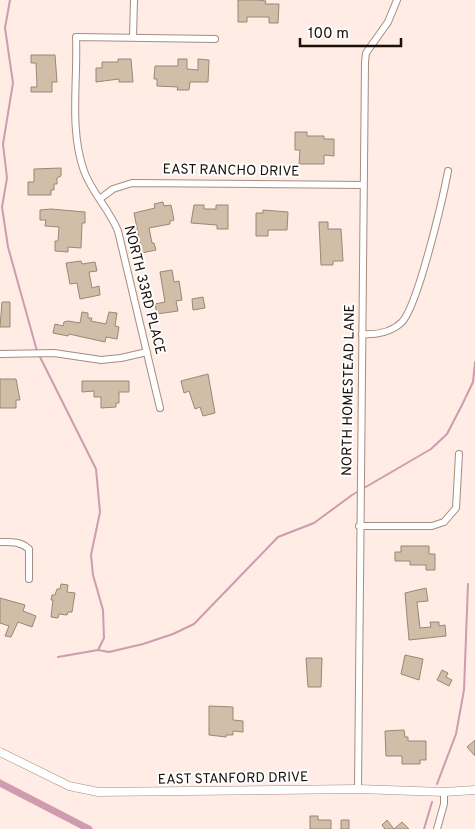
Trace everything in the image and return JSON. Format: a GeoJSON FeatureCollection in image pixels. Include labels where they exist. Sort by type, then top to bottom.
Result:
{"type":"FeatureCollection","features":[{"type":"Feature","properties":{"kind":"street"},"geometry":{"type":"LineString","coordinates":[[134,0],[133,38],[215,40]]}},
{"type":"Feature","properties":{"kind":"street","name":"NORTH HOMESTEAD LANE"},"geometry":{"type":"LineString","coordinates":[[358,789],[359,526],[366,53],[388,22],[397,0]]}},
{"type":"Feature","properties":{"kind":"street","name":"NORTH 33RD PLACE"},"geometry":{"type":"LineString","coordinates":[[133,38],[76,37],[76,135],[84,172],[93,190],[101,198],[118,231],[160,408]]}},
{"type":"Feature","properties":{"kind":"street"},"geometry":{"type":"LineString","coordinates":[[362,334],[395,328],[409,313],[448,171]]}},
{"type":"Feature","properties":{"kind":"street","name":"EAST RANCHO DRIVE"},"geometry":{"type":"LineString","coordinates":[[101,198],[114,189],[132,183],[364,185]]}},
{"type":"Feature","properties":{"kind":"street"},"geometry":{"type":"LineString","coordinates":[[0,354],[42,353],[100,360],[121,358],[147,352]]}},
{"type":"Feature","properties":{"kind":"street"},"geometry":{"type":"LineString","coordinates":[[359,526],[432,526],[444,522],[456,508],[459,454]]}},
{"type":"Feature","properties":{"kind":"street"},"geometry":{"type":"LineString","coordinates":[[0,542],[17,542],[29,549],[29,579]]}},
{"type":"Feature","properties":{"kind":"street","name":"EAST STANFORD DRIVE"},"geometry":{"type":"LineString","coordinates":[[0,752],[69,786],[98,792],[183,793],[242,789],[304,791],[358,789],[444,792],[475,790]]}},
{"type":"Feature","properties":{"kind":"street"},"geometry":{"type":"LineString","coordinates":[[436,829],[444,804],[444,792]]}},
{"type":"Feature","properties":{"kind":"building"},"geometry":{"type":"Polygon","coordinates":[[[238,0],[258,0],[266,1],[265,4],[279,4],[278,23],[269,23],[269,17],[247,17],[247,22],[238,22],[238,0]]]}},
{"type":"Feature","properties":{"kind":"building"},"geometry":{"type":"Polygon","coordinates":[[[31,55],[55,55],[57,82],[52,82],[52,92],[31,92],[31,87],[37,87],[36,63],[31,63],[31,55]]]}},
{"type":"Feature","properties":{"kind":"building"},"geometry":{"type":"Polygon","coordinates":[[[118,59],[131,59],[133,82],[119,82],[119,79],[96,82],[96,68],[102,68],[102,62],[118,62],[118,59]]]}},
{"type":"Feature","properties":{"kind":"building"},"geometry":{"type":"Polygon","coordinates":[[[178,59],[187,59],[187,69],[198,70],[198,59],[209,60],[208,82],[190,82],[189,90],[177,90],[178,87],[157,86],[157,79],[154,79],[155,66],[178,66],[178,59]]]}},
{"type":"Feature","properties":{"kind":"building"},"geometry":{"type":"Polygon","coordinates":[[[295,132],[307,132],[307,136],[324,136],[324,139],[334,139],[334,156],[324,155],[324,164],[299,164],[300,150],[295,150],[295,132]]]}},
{"type":"Feature","properties":{"kind":"building"},"geometry":{"type":"Polygon","coordinates":[[[61,168],[61,176],[57,178],[57,184],[54,184],[54,190],[51,190],[51,195],[28,195],[28,182],[34,182],[34,169],[61,168]]]}},
{"type":"Feature","properties":{"kind":"building"},"geometry":{"type":"Polygon","coordinates":[[[163,202],[164,206],[171,205],[174,220],[170,221],[170,224],[149,228],[152,243],[154,243],[156,250],[142,253],[134,213],[155,208],[154,204],[163,202]]]}},
{"type":"Feature","properties":{"kind":"building"},"geometry":{"type":"Polygon","coordinates":[[[194,205],[204,205],[204,209],[216,209],[216,205],[228,205],[228,229],[217,229],[217,225],[191,223],[194,205]]]}},
{"type":"Feature","properties":{"kind":"building"},"geometry":{"type":"Polygon","coordinates":[[[40,210],[85,212],[85,223],[82,223],[81,248],[68,247],[68,252],[55,251],[55,241],[58,241],[59,227],[45,226],[46,220],[40,220],[40,210]]]}},
{"type":"Feature","properties":{"kind":"building"},"geometry":{"type":"Polygon","coordinates":[[[263,210],[288,212],[287,230],[268,230],[268,236],[256,236],[256,213],[263,213],[263,210]]]}},
{"type":"Feature","properties":{"kind":"building"},"geometry":{"type":"Polygon","coordinates":[[[319,222],[328,222],[328,229],[341,229],[343,261],[333,261],[333,265],[321,265],[319,222]]]}},
{"type":"Feature","properties":{"kind":"building"},"geometry":{"type":"Polygon","coordinates":[[[81,261],[82,264],[95,262],[97,271],[89,272],[92,288],[99,286],[100,295],[80,299],[77,283],[70,284],[66,263],[81,261]]]}},
{"type":"Feature","properties":{"kind":"building"},"geometry":{"type":"Polygon","coordinates":[[[172,270],[174,282],[179,281],[182,300],[176,301],[178,311],[157,314],[155,304],[165,302],[160,272],[172,270]]]}},
{"type":"Feature","properties":{"kind":"building"},"geometry":{"type":"Polygon","coordinates":[[[203,297],[205,308],[193,310],[192,299],[203,297]]]}},
{"type":"Feature","properties":{"kind":"building"},"geometry":{"type":"Polygon","coordinates":[[[2,302],[10,302],[10,327],[0,327],[2,302]]]}},
{"type":"Feature","properties":{"kind":"building"},"geometry":{"type":"Polygon","coordinates":[[[82,312],[88,313],[88,318],[92,318],[91,321],[106,324],[109,312],[117,313],[115,326],[119,327],[117,339],[106,337],[105,342],[69,334],[68,336],[53,333],[55,324],[63,326],[64,322],[68,321],[80,323],[82,312]]]}},
{"type":"Feature","properties":{"kind":"building"},"geometry":{"type":"Polygon","coordinates":[[[208,374],[215,413],[203,416],[200,407],[195,409],[189,391],[184,393],[181,381],[208,374]]]}},
{"type":"Feature","properties":{"kind":"building"},"geometry":{"type":"Polygon","coordinates":[[[0,379],[16,379],[20,400],[16,400],[16,408],[0,408],[0,379]]]}},
{"type":"Feature","properties":{"kind":"building"},"geometry":{"type":"Polygon","coordinates":[[[82,381],[129,381],[129,392],[119,392],[119,403],[116,403],[116,407],[101,408],[101,397],[94,397],[94,391],[82,392],[82,381]]]}},
{"type":"Feature","properties":{"kind":"building"},"geometry":{"type":"Polygon","coordinates":[[[401,546],[429,546],[429,554],[435,554],[435,570],[426,570],[426,565],[410,565],[410,561],[395,561],[395,552],[401,552],[401,546]]]}},
{"type":"Feature","properties":{"kind":"building"},"geometry":{"type":"Polygon","coordinates":[[[61,584],[68,585],[67,592],[75,593],[72,612],[68,612],[67,615],[59,614],[58,618],[51,617],[52,595],[55,595],[57,589],[60,589],[61,584]]]}},
{"type":"Feature","properties":{"kind":"building"},"geometry":{"type":"Polygon","coordinates":[[[426,588],[428,601],[417,602],[420,628],[431,627],[430,622],[439,622],[439,626],[445,625],[446,636],[409,640],[405,593],[426,588]]]}},
{"type":"Feature","properties":{"kind":"building"},"geometry":{"type":"Polygon","coordinates":[[[0,598],[25,605],[23,611],[36,616],[32,627],[18,622],[11,637],[5,636],[9,626],[0,623],[0,598]]]}},
{"type":"Feature","properties":{"kind":"building"},"geometry":{"type":"Polygon","coordinates":[[[405,655],[423,659],[419,680],[401,674],[405,655]]]}},
{"type":"Feature","properties":{"kind":"building"},"geometry":{"type":"Polygon","coordinates":[[[306,658],[322,658],[321,687],[308,687],[306,658]]]}},
{"type":"Feature","properties":{"kind":"building"},"geometry":{"type":"Polygon","coordinates":[[[442,670],[448,673],[446,677],[452,680],[449,686],[437,680],[442,670]]]}},
{"type":"Feature","properties":{"kind":"building"},"geometry":{"type":"Polygon","coordinates":[[[209,706],[233,707],[233,720],[243,721],[243,732],[233,731],[233,735],[226,735],[226,737],[209,735],[209,706]]]}},
{"type":"Feature","properties":{"kind":"building"},"geometry":{"type":"Polygon","coordinates":[[[404,730],[408,741],[426,741],[426,760],[420,760],[420,764],[402,764],[402,756],[386,756],[385,731],[404,730]]]}},
{"type":"Feature","properties":{"kind":"building"},"geometry":{"type":"Polygon","coordinates":[[[475,740],[475,756],[467,747],[475,740]]]}},
{"type":"Feature","properties":{"kind":"building"},"geometry":{"type":"Polygon","coordinates":[[[310,816],[318,816],[318,820],[331,820],[331,829],[310,829],[310,816]]]}},
{"type":"Feature","properties":{"kind":"building"},"geometry":{"type":"Polygon","coordinates":[[[341,820],[349,820],[349,829],[341,829],[341,820]]]}},
{"type":"Feature","properties":{"kind":"building"},"geometry":{"type":"Polygon","coordinates":[[[387,820],[394,829],[385,829],[382,825],[387,820]]]}},
{"type":"Feature","properties":{"kind":"building"},"geometry":{"type":"Polygon","coordinates":[[[402,822],[409,829],[394,829],[402,822]]]}},
{"type":"Feature","properties":{"kind":"waterway"},"geometry":{"type":"LineString","coordinates":[[10,0],[5,28],[13,83],[3,144],[7,178],[2,207],[8,247],[37,351]]}},
{"type":"Feature","properties":{"kind":"waterway"},"geometry":{"type":"LineString","coordinates":[[39,355],[96,469],[100,512],[91,555],[93,575],[103,610],[104,638],[98,650]]}},
{"type":"Feature","properties":{"kind":"waterway"},"geometry":{"type":"LineString","coordinates":[[58,657],[98,650],[109,652],[143,644],[173,634],[194,624],[278,537],[314,523],[352,495],[431,449],[447,434],[462,405],[473,382],[475,362]]}},
{"type":"Feature","properties":{"kind":"waterway"},"geometry":{"type":"LineString","coordinates":[[437,784],[456,734],[464,690],[468,584]]}},
{"type":"Feature","properties":{"kind":"waterway"},"geometry":{"type":"LineString","coordinates":[[0,783],[89,829]]}},
{"type":"Feature","properties":{"kind":"waterway"},"geometry":{"type":"LineString","coordinates":[[424,829],[432,802]]}}]}
